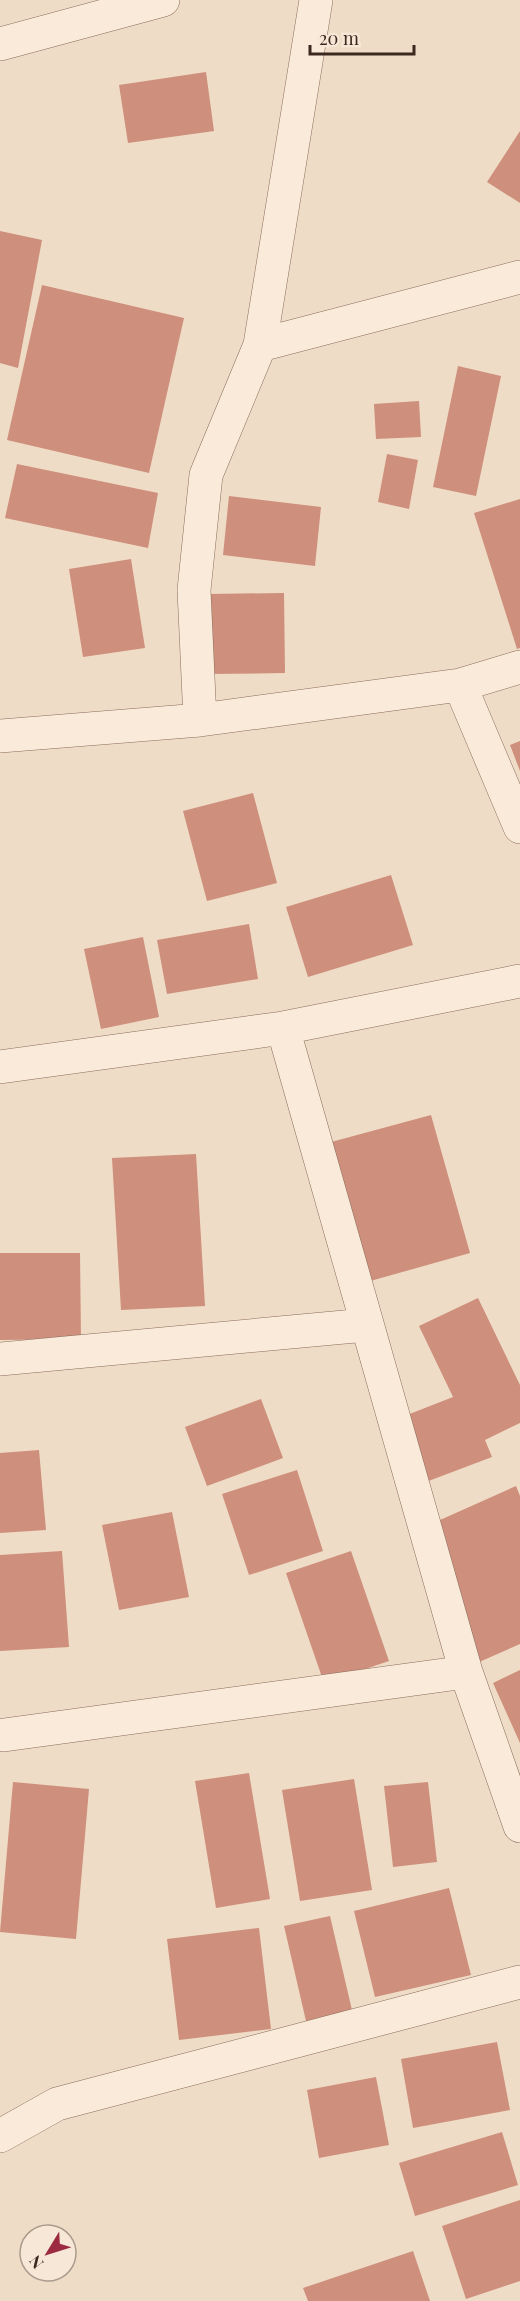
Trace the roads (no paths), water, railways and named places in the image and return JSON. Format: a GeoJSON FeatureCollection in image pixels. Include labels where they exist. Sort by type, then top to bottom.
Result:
{"type":"FeatureCollection","features":[{"type":"Feature","properties":{"kind":"street"},"geometry":{"type":"LineString","coordinates":[[0,44],[163,0]]}},
{"type":"Feature","properties":{"kind":"street"},"geometry":{"type":"LineString","coordinates":[[200,720],[194,590],[206,475],[260,345],[316,0]]}},
{"type":"Feature","properties":{"kind":"street"},"geometry":{"type":"LineString","coordinates":[[260,345],[520,277]]}},
{"type":"Feature","properties":{"kind":"street"},"geometry":{"type":"LineString","coordinates":[[0,736],[200,720],[460,685],[520,667]]}},
{"type":"Feature","properties":{"kind":"street"},"geometry":{"type":"LineString","coordinates":[[460,685],[520,827]]}},
{"type":"Feature","properties":{"kind":"street"},"geometry":{"type":"LineString","coordinates":[[0,1067],[283,1028],[520,981]]}},
{"type":"Feature","properties":{"kind":"street"},"geometry":{"type":"LineString","coordinates":[[283,1028],[466,1672],[520,1826]]}},
{"type":"Feature","properties":{"kind":"street"},"geometry":{"type":"LineString","coordinates":[[0,1359],[366,1325]]}},
{"type":"Feature","properties":{"kind":"street"},"geometry":{"type":"LineString","coordinates":[[4,1735],[466,1672]]}},
{"type":"Feature","properties":{"kind":"street"},"geometry":{"type":"LineString","coordinates":[[0,2136],[57,2104],[520,1982]]}}]}
